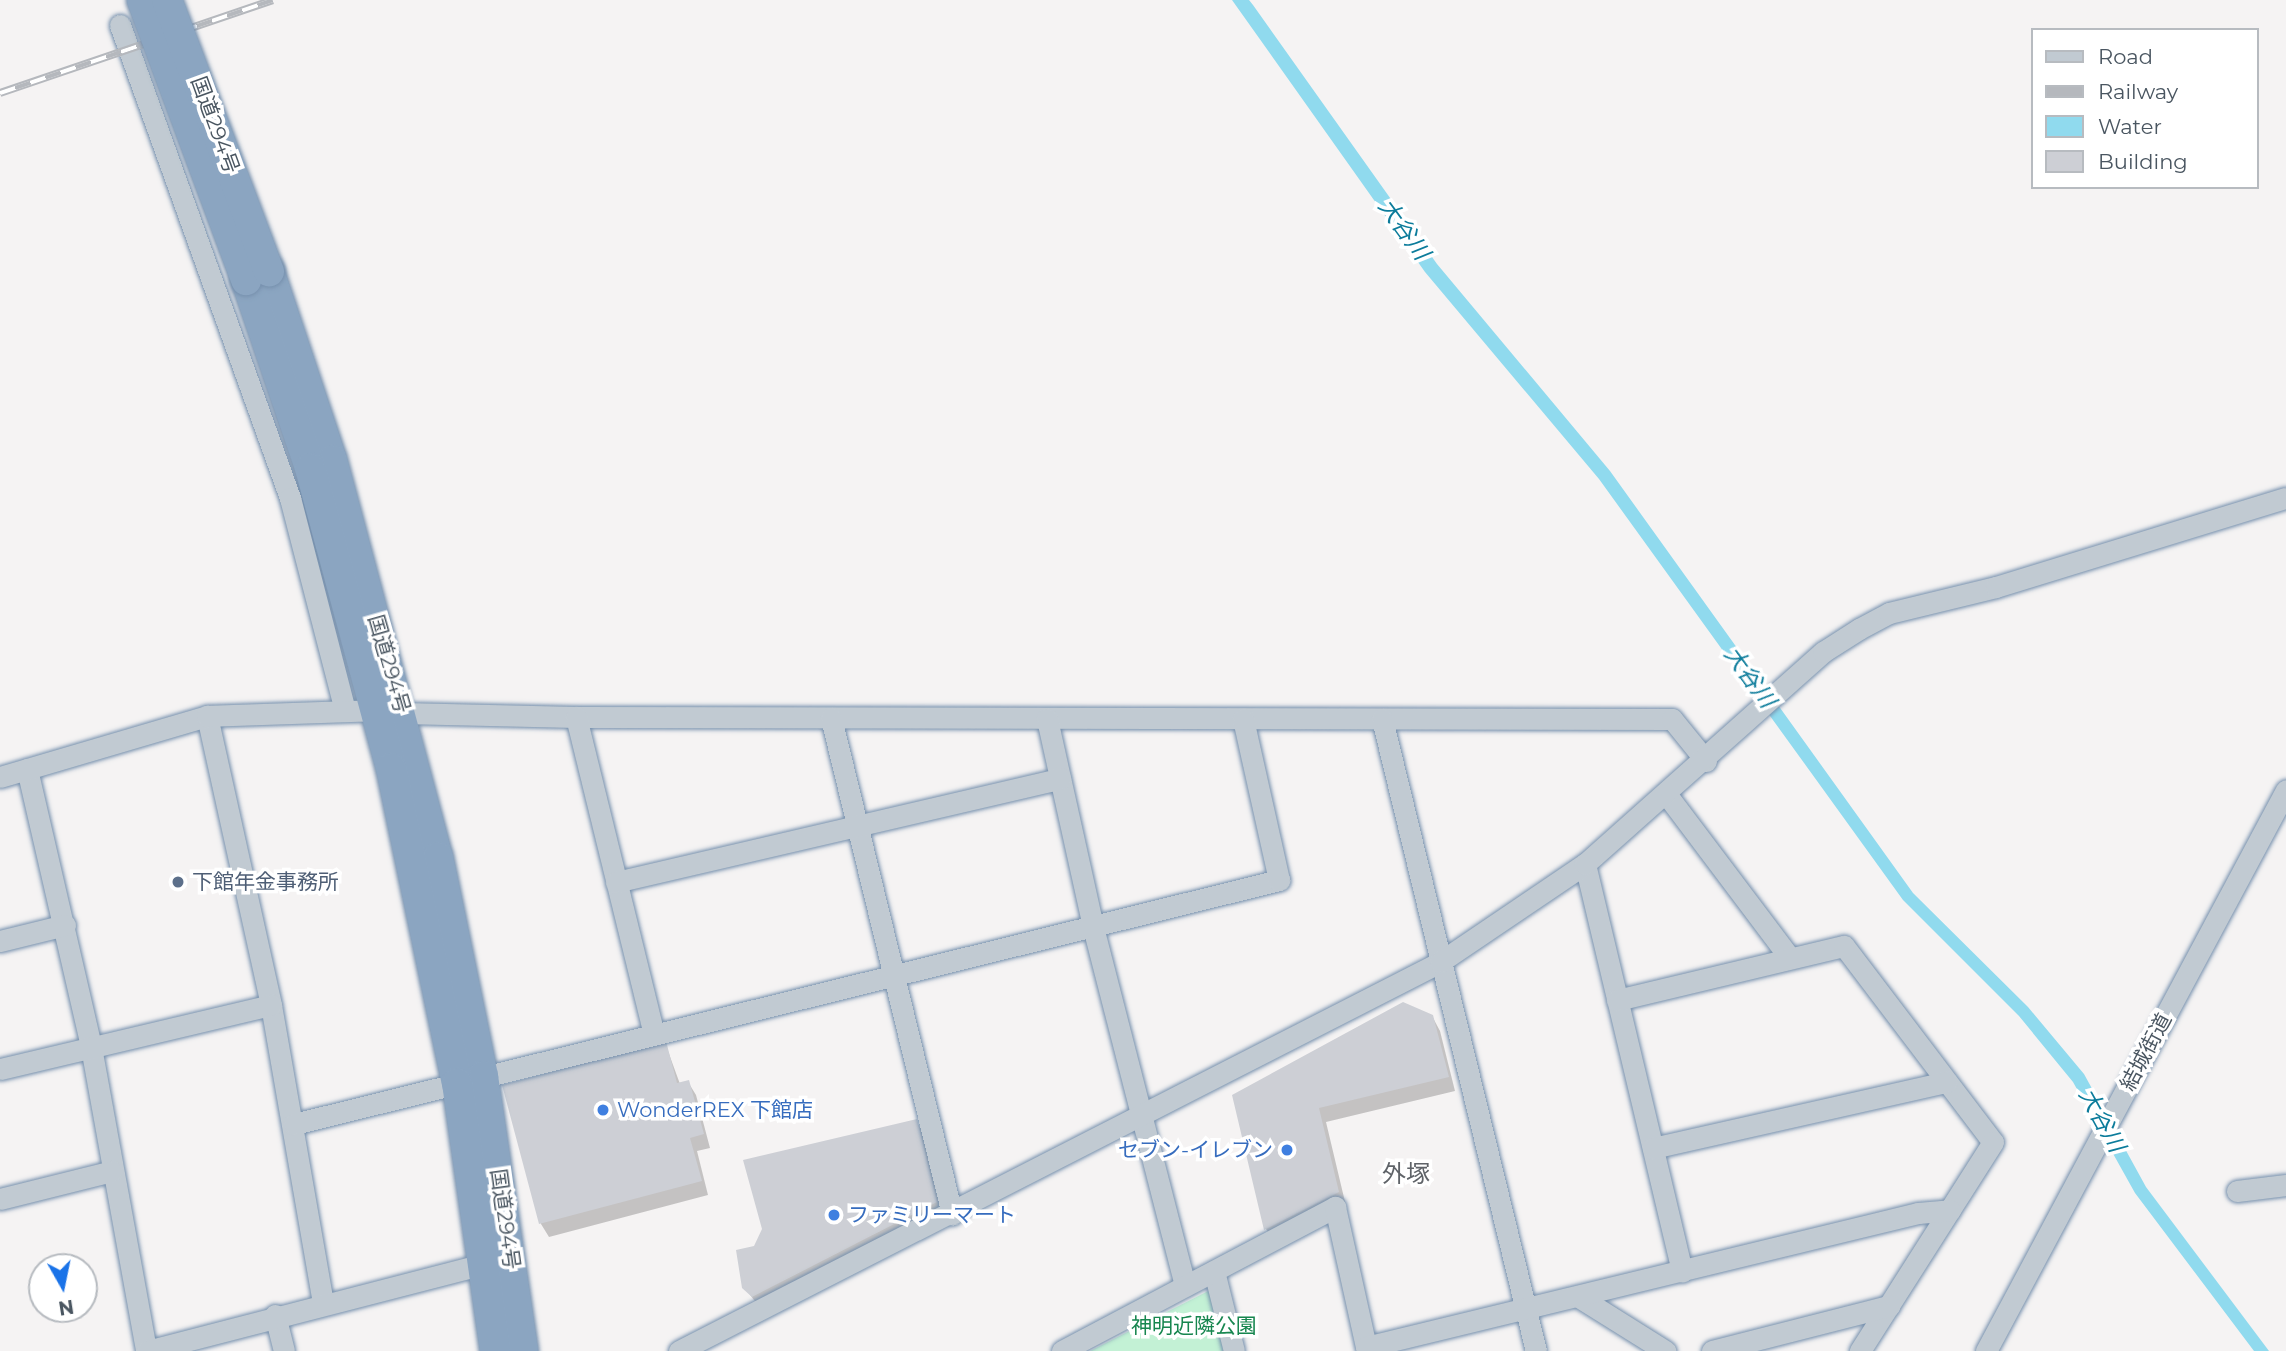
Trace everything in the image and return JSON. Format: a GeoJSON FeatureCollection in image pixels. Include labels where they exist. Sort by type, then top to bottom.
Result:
{"type":"FeatureCollection","features":[{"type":"Feature","properties":{"kind":"highway","name":"国道294号"},"geometry":{"type":"LineString","coordinates":[[142,0],[257,275]]}},
{"type":"Feature","properties":{"kind":"highway","name":"国道294号"},"geometry":{"type":"LineString","coordinates":[[167,0],[257,275],[310,468],[390,712],[470,1080],[523,1351]]}},
{"type":"Feature","properties":{"kind":"highway","name":"国道294号"},"geometry":{"type":"LineString","coordinates":[[470,1080],[484,1264],[495,1351]]}},
{"type":"Feature","properties":{"kind":"street"},"geometry":{"type":"LineString","coordinates":[[120,25],[290,498],[345,710]]}},
{"type":"Feature","properties":{"kind":"street"},"geometry":{"type":"LineString","coordinates":[[679,1351],[952,1214],[1440,962],[1585,864],[1667,795],[1817,658],[1842,638],[1889,613],[1996,587],[2286,498]]}},
{"type":"Feature","properties":{"kind":"street"},"geometry":{"type":"LineString","coordinates":[[0,777],[207,716],[345,710],[576,718],[1672,719],[1713,753]]}},
{"type":"Feature","properties":{"kind":"street"},"geometry":{"type":"LineString","coordinates":[[207,716],[271,1004],[323,1302]]}},
{"type":"Feature","properties":{"kind":"street"},"geometry":{"type":"LineString","coordinates":[[576,718],[654,1035]]}},
{"type":"Feature","properties":{"kind":"street"},"geometry":{"type":"LineString","coordinates":[[831,718],[952,1214]]}},
{"type":"Feature","properties":{"kind":"street"},"geometry":{"type":"LineString","coordinates":[[1046,719],[1093,928],[1185,1285]]}},
{"type":"Feature","properties":{"kind":"street"},"geometry":{"type":"LineString","coordinates":[[293,1124],[895,978],[1279,880],[1243,719]]}},
{"type":"Feature","properties":{"kind":"street"},"geometry":{"type":"LineString","coordinates":[[1382,719],[1536,1351]]}},
{"type":"Feature","properties":{"kind":"street"},"geometry":{"type":"LineString","coordinates":[[27,769],[91,1047],[146,1351],[323,1302],[484,1264]]}},
{"type":"Feature","properties":{"kind":"street"},"geometry":{"type":"LineString","coordinates":[[616,882],[1060,779]]}},
{"type":"Feature","properties":{"kind":"street","name":"結城街道"},"geometry":{"type":"LineString","coordinates":[[1986,1351],[2286,790]]}},
{"type":"Feature","properties":{"kind":"street"},"geometry":{"type":"LineString","coordinates":[[1667,795],[1790,958]]}},
{"type":"Feature","properties":{"kind":"street"},"geometry":{"type":"LineString","coordinates":[[1585,864],[1682,1272]]}},
{"type":"Feature","properties":{"kind":"street"},"geometry":{"type":"LineString","coordinates":[[0,941],[65,925]]}},
{"type":"Feature","properties":{"kind":"street"},"geometry":{"type":"LineString","coordinates":[[1617,1000],[1844,946],[1993,1142],[1860,1351]]}},
{"type":"Feature","properties":{"kind":"street"},"geometry":{"type":"LineString","coordinates":[[0,1069],[271,1004]]}},
{"type":"Feature","properties":{"kind":"street"},"geometry":{"type":"LineString","coordinates":[[1653,1148],[1947,1082]]}},
{"type":"Feature","properties":{"kind":"street"},"geometry":{"type":"LineString","coordinates":[[0,1199],[112,1171]]}},
{"type":"Feature","properties":{"kind":"street"},"geometry":{"type":"LineString","coordinates":[[2238,1191],[2286,1185]]}},
{"type":"Feature","properties":{"kind":"street"},"geometry":{"type":"LineString","coordinates":[[1062,1351],[1335,1207],[1367,1349],[1918,1213],[1950,1210]]}},
{"type":"Feature","properties":{"kind":"street"},"geometry":{"type":"LineString","coordinates":[[1214,1271],[1234,1351]]}},
{"type":"Feature","properties":{"kind":"street"},"geometry":{"type":"LineString","coordinates":[[1579,1297],[1665,1351]]}},
{"type":"Feature","properties":{"kind":"street"},"geometry":{"type":"LineString","coordinates":[[1712,1351],[1889,1306]]}},
{"type":"Feature","properties":{"kind":"street"},"geometry":{"type":"LineString","coordinates":[[275,1315],[284,1351]]}},
{"type":"Feature","properties":{"kind":"green space","name":"神明近隣公園"},"geometry":{"type":"Polygon","coordinates":[[[1210,1290],[1227,1351],[1090,1351],[1210,1290]]]}},
{"type":"Feature","properties":{"kind":"water","name":"大谷川"},"geometry":{"type":"Polygon","coordinates":[[[1232,0],[1249,0],[1437,264],[1610,471],[1913,893],[2028,1007],[2084,1074],[2146,1187],[2269,1351],[2254,1351],[2135,1193],[2073,1082],[2019,1016],[1903,900],[1599,479],[1425,272],[1232,0]]]}},
{"type":"Feature","properties":{"kind":"pier"},"geometry":{"type":"Polygon","coordinates":[[[2095,1088],[2121,1134],[2110,1156],[2083,1108],[2095,1088]]]}},
{"type":"Feature","properties":{"kind":"building","name":"セブン-イレブン"},"geometry":{"type":"Polygon","coordinates":[[[1403,1002],[1433,1015],[1449,1077],[1319,1108],[1339,1192],[1264,1230],[1232,1095],[1403,1002]]]}},
{"type":"Feature","properties":{"kind":"building","name":"WonderREX 下館店"},"geometry":{"type":"Polygon","coordinates":[[[666,1041],[677,1083],[689,1080],[704,1134],[690,1138],[702,1181],[539,1224],[502,1085],[666,1041]]]}},
{"type":"Feature","properties":{"kind":"building","name":"ファミリーマート"},"geometry":{"type":"Polygon","coordinates":[[[917,1119],[937,1202],[752,1297],[742,1288],[736,1250],[754,1246],[762,1229],[743,1160],[917,1119]]]}},
{"type":"Feature","properties":{"kind":"railway"},"geometry":{"type":"LineString","coordinates":[[0,93],[273,0]]}},
{"type":"Feature","properties":{"kind":"place","name":"下館年金事務所"},"geometry":{"type":"Point","coordinates":[178,882]}},
{"type":"Feature","properties":{"kind":"place","name":"WonderREX 下館店"},"geometry":{"type":"Point","coordinates":[603,1110]}},
{"type":"Feature","properties":{"kind":"place","name":"セブン-イレブン"},"geometry":{"type":"Point","coordinates":[1287,1150]}},
{"type":"Feature","properties":{"kind":"place","name":"ファミリーマート"},"geometry":{"type":"Point","coordinates":[834,1215]}},
{"type":"Feature","properties":{"kind":"district","name":"外塚"},"geometry":{"type":"Point","coordinates":[1406,1174]}}]}
